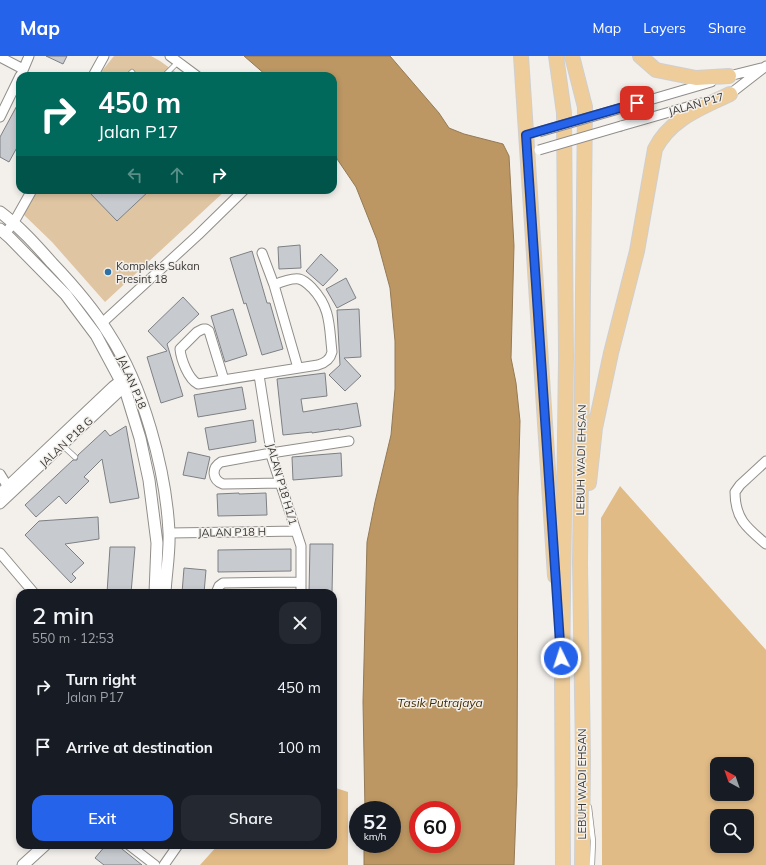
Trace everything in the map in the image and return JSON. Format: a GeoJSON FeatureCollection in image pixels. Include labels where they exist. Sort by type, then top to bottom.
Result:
{"type":"FeatureCollection","features":[{"type":"Feature","properties":{"kind":"main road"},"geometry":{"type":"LineString","coordinates":[[521,56],[562,674]]}},
{"type":"Feature","properties":{"kind":"main road","name":"LEBUH WADI EHSAN"},"geometry":{"type":"LineString","coordinates":[[556,56],[564,113],[566,357],[562,674],[563,865]]}},
{"type":"Feature","properties":{"kind":"main road","name":"LEBUH WADI EHSAN"},"geometry":{"type":"LineString","coordinates":[[572,56],[585,107],[580,563],[583,758],[582,865]]}},
{"type":"Feature","properties":{"kind":"main road"},"geometry":{"type":"LineString","coordinates":[[640,56],[656,70],[696,78],[729,76]]}},
{"type":"Feature","properties":{"kind":"main road"},"geometry":{"type":"LineString","coordinates":[[580,563],[595,428],[611,353],[637,251],[655,149],[667,130],[689,114],[730,94]]}},
{"type":"Feature","properties":{"kind":"street"},"geometry":{"type":"LineString","coordinates":[[22,72],[29,56]]}},
{"type":"Feature","properties":{"kind":"street"},"geometry":{"type":"LineString","coordinates":[[95,72],[104,56]]}},
{"type":"Feature","properties":{"kind":"street"},"geometry":{"type":"LineString","coordinates":[[170,56],[192,72]]}},
{"type":"Feature","properties":{"kind":"street"},"geometry":{"type":"LineString","coordinates":[[0,57],[19,72]]}},
{"type":"Feature","properties":{"kind":"street","name":"JALAN P17"},"geometry":{"type":"LineString","coordinates":[[526,135],[766,66]]}},
{"type":"Feature","properties":{"kind":"street","name":"JALAN P17"},"geometry":{"type":"LineString","coordinates":[[527,154],[730,94],[766,66]]}},
{"type":"Feature","properties":{"kind":"street"},"geometry":{"type":"LineString","coordinates":[[1,114],[16,84]]}},
{"type":"Feature","properties":{"kind":"street"},"geometry":{"type":"LineString","coordinates":[[3,231],[14,222],[30,194]]}},
{"type":"Feature","properties":{"kind":"street"},"geometry":{"type":"LineString","coordinates":[[102,323],[198,235],[240,194]]}},
{"type":"Feature","properties":{"kind":"street","name":"JALAN P18"},"geometry":{"type":"LineString","coordinates":[[0,212],[14,222],[67,278],[90,305],[110,335],[127,381],[149,480],[157,543],[154,589]]}},
{"type":"Feature","properties":{"kind":"street","name":"JALAN P18"},"geometry":{"type":"LineString","coordinates":[[3,231],[66,295],[96,335],[142,403],[158,458],[164,488],[169,533],[165,589]]}},
{"type":"Feature","properties":{"kind":"street"},"geometry":{"type":"LineString","coordinates":[[262,253],[274,284],[298,368]]}},
{"type":"Feature","properties":{"kind":"street"},"geometry":{"type":"LineString","coordinates":[[224,380],[209,331],[203,329],[197,332],[180,349],[188,375],[198,384],[259,375],[323,364],[331,357],[332,352],[328,316],[324,302],[317,293],[304,281],[297,279],[274,284]]}},
{"type":"Feature","properties":{"kind":"street","name":"JALAN P18 H1/1"},"geometry":{"type":"LineString","coordinates":[[259,375],[271,453],[301,546],[301,589]]}},
{"type":"Feature","properties":{"kind":"street","name":"JALAN P18 G"},"geometry":{"type":"LineString","coordinates":[[0,493],[117,394],[127,381]]}},
{"type":"Feature","properties":{"kind":"street"},"geometry":{"type":"LineString","coordinates":[[280,483],[232,485],[220,483],[215,477],[214,470],[221,462],[349,441]]}},
{"type":"Feature","properties":{"kind":"street","name":"JALAN P18 G"},"geometry":{"type":"LineString","coordinates":[[0,504],[60,442]]}},
{"type":"Feature","properties":{"kind":"street"},"geometry":{"type":"LineString","coordinates":[[766,461],[737,488],[735,492],[736,511],[751,530],[766,544]]}},
{"type":"Feature","properties":{"kind":"street"},"geometry":{"type":"LineString","coordinates":[[0,474],[8,487]]}},
{"type":"Feature","properties":{"kind":"street","name":"JALAN P18 H"},"geometry":{"type":"LineString","coordinates":[[169,533],[296,531]]}},
{"type":"Feature","properties":{"kind":"street"},"geometry":{"type":"LineString","coordinates":[[0,553],[31,589]]}},
{"type":"Feature","properties":{"kind":"street"},"geometry":{"type":"LineString","coordinates":[[0,563],[29,589]]}},
{"type":"Feature","properties":{"kind":"street"},"geometry":{"type":"LineString","coordinates":[[217,589],[218,586],[223,583],[301,582]]}},
{"type":"Feature","properties":{"kind":"street"},"geometry":{"type":"LineString","coordinates":[[16,865],[32,849]]}},
{"type":"Feature","properties":{"kind":"street"},"geometry":{"type":"LineString","coordinates":[[23,865],[41,849]]}},
{"type":"Feature","properties":{"kind":"street"},"geometry":{"type":"LineString","coordinates":[[134,849],[155,865]]}},
{"type":"Feature","properties":{"kind":"street"},"geometry":{"type":"LineString","coordinates":[[164,865],[175,849]]}},
{"type":"Feature","properties":{"kind":"lane"},"geometry":{"type":"LineString","coordinates":[[168,72],[178,62]]}},
{"type":"Feature","properties":{"kind":"lane"},"geometry":{"type":"LineString","coordinates":[[60,442],[75,457]]}},
{"type":"Feature","properties":{"kind":"lane"},"geometry":{"type":"LineString","coordinates":[[583,758],[593,841],[592,865]]}},
{"type":"Feature","properties":{"kind":"shaded area"},"geometry":{"type":"Polygon","coordinates":[[[114,56],[151,56],[175,72],[101,72],[114,56]]]}},
{"type":"Feature","properties":{"kind":"shaded area","name":"Kompleks Sukan Presint 18"},"geometry":{"type":"Polygon","coordinates":[[[33,194],[222,194],[105,302],[52,242],[23,214],[33,194]]]}},
{"type":"Feature","properties":{"kind":"shaded area"},"geometry":{"type":"Polygon","coordinates":[[[620,486],[766,650],[766,865],[602,865],[601,518],[620,486]]]}},
{"type":"Feature","properties":{"kind":"shaded area"},"geometry":{"type":"Polygon","coordinates":[[[337,788],[348,792],[348,865],[200,865],[214,849],[337,849],[337,788]]]}},
{"type":"Feature","properties":{"kind":"water","name":"Tasik Putrajaya"},"geometry":{"type":"Polygon","coordinates":[[[244,56],[390,56],[439,113],[449,128],[464,134],[503,144],[509,156],[514,246],[511,358],[516,383],[520,421],[518,497],[517,785],[514,865],[364,865],[364,853],[401,853],[401,801],[365,801],[363,702],[367,542],[391,435],[395,389],[395,341],[390,288],[377,240],[356,187],[337,159],[337,72],[262,72],[244,56]]]}},
{"type":"Feature","properties":{"kind":"building"},"geometry":{"type":"Polygon","coordinates":[[[46,56],[67,56],[63,64],[46,56]]]}},
{"type":"Feature","properties":{"kind":"building"},"geometry":{"type":"Polygon","coordinates":[[[16,107],[16,149],[9,162],[0,157],[0,137],[16,107]]]}},
{"type":"Feature","properties":{"kind":"building"},"geometry":{"type":"Polygon","coordinates":[[[91,194],[146,194],[117,221],[91,194]]]}},
{"type":"Feature","properties":{"kind":"building"},"geometry":{"type":"Polygon","coordinates":[[[300,245],[301,268],[279,269],[278,247],[300,245]]]}},
{"type":"Feature","properties":{"kind":"building"},"geometry":{"type":"Polygon","coordinates":[[[252,251],[267,303],[270,303],[283,349],[262,355],[230,258],[252,251]]]}},
{"type":"Feature","properties":{"kind":"building"},"geometry":{"type":"Polygon","coordinates":[[[321,254],[338,270],[323,286],[306,271],[321,254]]]}},
{"type":"Feature","properties":{"kind":"building"},"geometry":{"type":"Polygon","coordinates":[[[346,278],[356,298],[337,308],[326,289],[346,278]]]}},
{"type":"Feature","properties":{"kind":"building"},"geometry":{"type":"Polygon","coordinates":[[[183,297],[199,314],[167,344],[183,396],[161,403],[147,357],[167,351],[148,331],[183,297]]]}},
{"type":"Feature","properties":{"kind":"building"},"geometry":{"type":"Polygon","coordinates":[[[233,309],[247,355],[225,362],[211,316],[233,309]]]}},
{"type":"Feature","properties":{"kind":"building"},"geometry":{"type":"Polygon","coordinates":[[[359,309],[361,357],[344,358],[361,376],[345,391],[329,375],[340,365],[337,310],[359,309]]]}},
{"type":"Feature","properties":{"kind":"building"},"geometry":{"type":"Polygon","coordinates":[[[325,373],[327,396],[301,399],[303,412],[357,403],[361,426],[339,430],[283,435],[277,379],[325,373]]]}},
{"type":"Feature","properties":{"kind":"building"},"geometry":{"type":"Polygon","coordinates":[[[242,387],[246,409],[198,417],[194,395],[242,387]]]}},
{"type":"Feature","properties":{"kind":"building"},"geometry":{"type":"Polygon","coordinates":[[[253,420],[256,442],[209,450],[205,428],[253,420]]]}},
{"type":"Feature","properties":{"kind":"building"},"geometry":{"type":"Polygon","coordinates":[[[126,426],[139,498],[110,503],[102,459],[84,477],[89,481],[66,504],[59,496],[36,517],[25,505],[73,460],[77,460],[78,455],[105,430],[110,436],[126,426]]]}},
{"type":"Feature","properties":{"kind":"building"},"geometry":{"type":"Polygon","coordinates":[[[188,452],[210,457],[205,479],[183,475],[188,452]]]}},
{"type":"Feature","properties":{"kind":"building"},"geometry":{"type":"Polygon","coordinates":[[[341,453],[342,476],[293,480],[292,457],[341,453]]]}},
{"type":"Feature","properties":{"kind":"building"},"geometry":{"type":"Polygon","coordinates":[[[266,493],[267,515],[218,516],[217,494],[266,493]]]}},
{"type":"Feature","properties":{"kind":"building"},"geometry":{"type":"Polygon","coordinates":[[[98,517],[99,539],[65,544],[84,563],[72,574],[76,578],[71,583],[25,535],[39,521],[98,517]]]}},
{"type":"Feature","properties":{"kind":"building"},"geometry":{"type":"Polygon","coordinates":[[[310,544],[333,544],[332,589],[309,589],[310,544]]]}},
{"type":"Feature","properties":{"kind":"building"},"geometry":{"type":"Polygon","coordinates":[[[110,547],[135,547],[131,589],[107,589],[110,547]]]}},
{"type":"Feature","properties":{"kind":"building"},"geometry":{"type":"Polygon","coordinates":[[[291,549],[291,571],[218,572],[218,550],[291,549]]]}},
{"type":"Feature","properties":{"kind":"building"},"geometry":{"type":"Polygon","coordinates":[[[184,568],[206,570],[204,589],[182,589],[184,568]]]}},
{"type":"Feature","properties":{"kind":"building"},"geometry":{"type":"Polygon","coordinates":[[[103,849],[122,849],[142,865],[104,865],[95,858],[103,849]]]}},
{"type":"Feature","properties":{"kind":"place","name":"Kompleks Sukan Presint 18"},"geometry":{"type":"Point","coordinates":[108,272]}},
{"type":"Feature","properties":{"kind":"route"},"geometry":{"type":"LineString","coordinates":[[561,658],[526,135],[637,103]]}}]}
